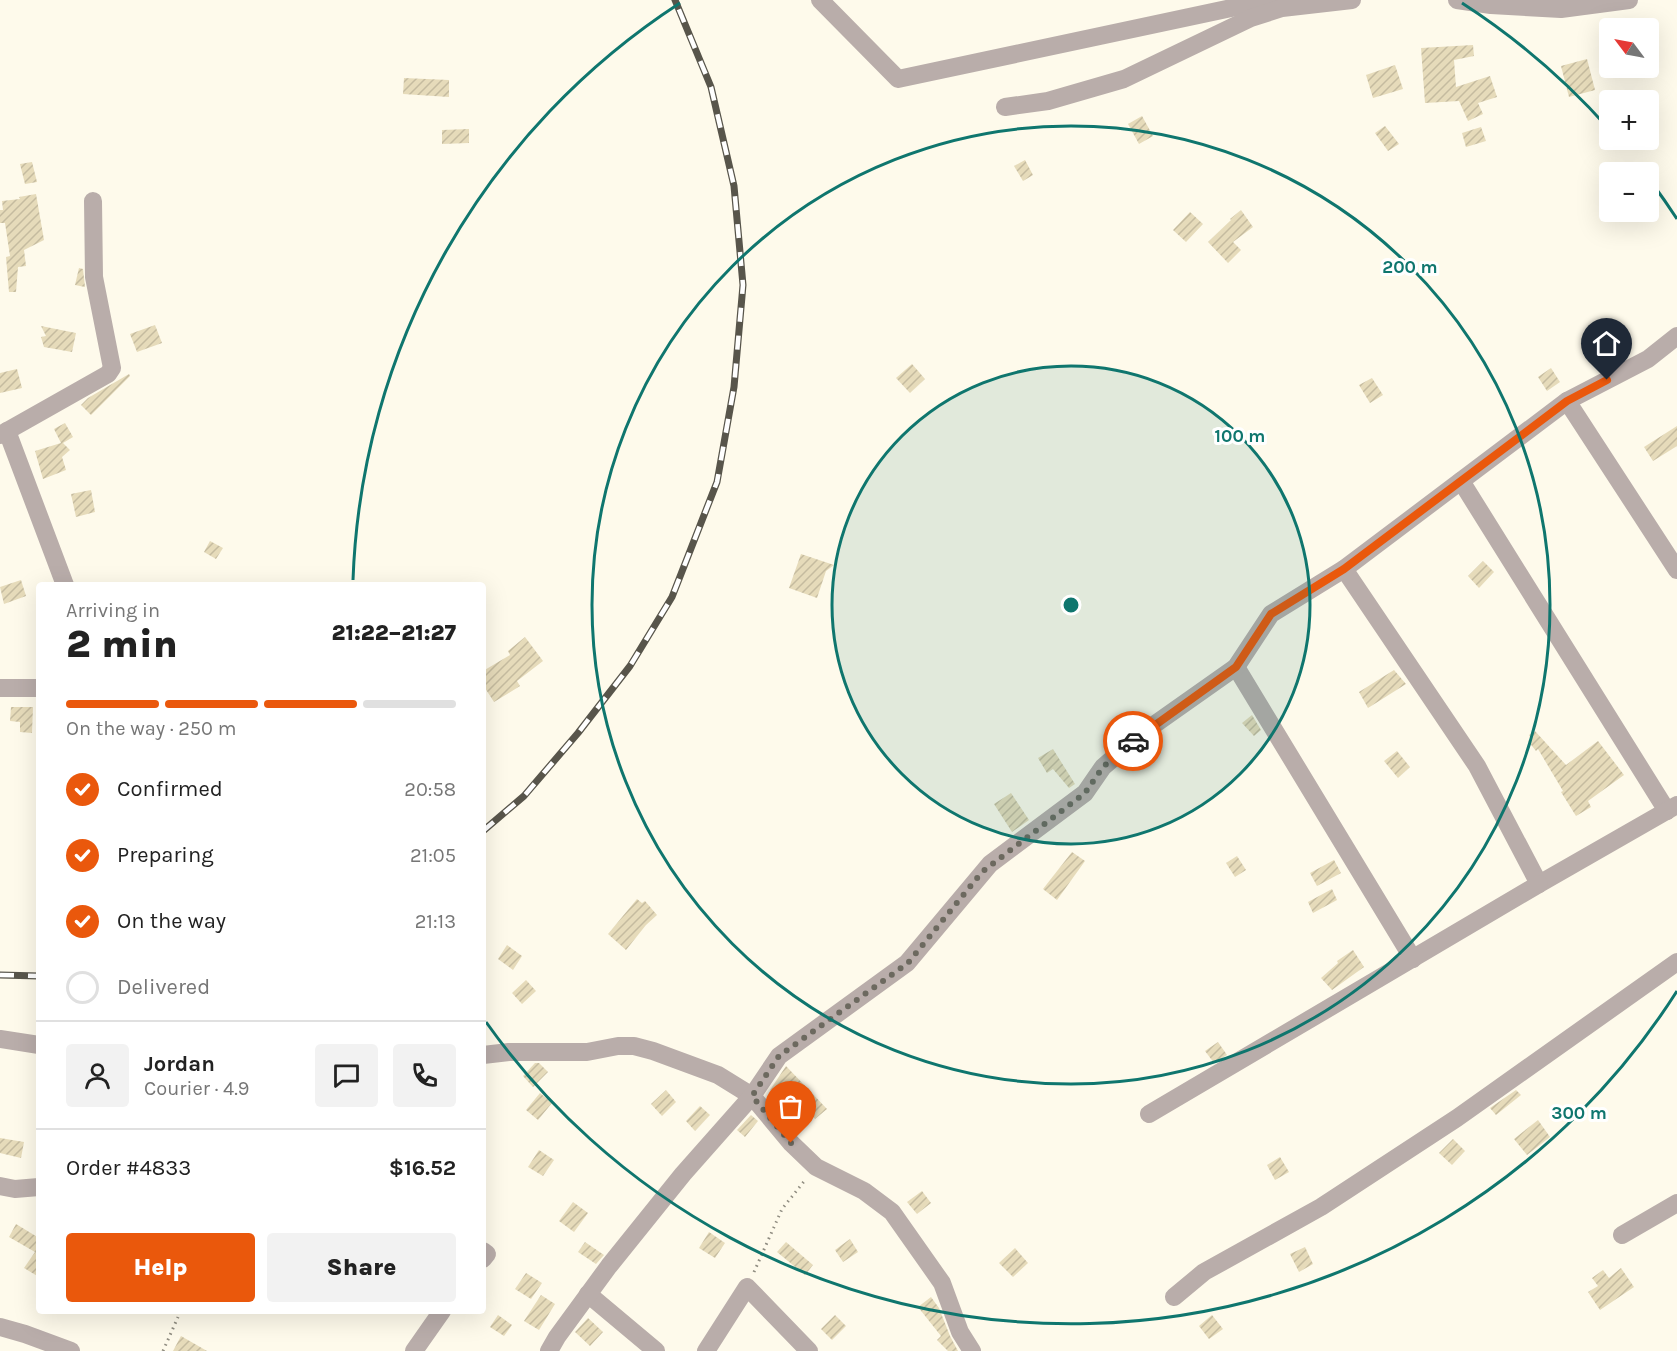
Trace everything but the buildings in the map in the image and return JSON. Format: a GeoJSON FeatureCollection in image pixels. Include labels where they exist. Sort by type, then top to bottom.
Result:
{"type":"FeatureCollection","features":[{"type":"Feature","properties":{"kind":"street"},"geometry":{"type":"LineString","coordinates":[[820,0],[898,79],[1269,0]]}},
{"type":"Feature","properties":{"kind":"street"},"geometry":{"type":"LineString","coordinates":[[1005,107],[1048,101],[1124,79],[1251,18],[1272,11],[1352,0]]}},
{"type":"Feature","properties":{"kind":"street"},"geometry":{"type":"LineString","coordinates":[[1457,0],[1491,5],[1561,9],[1629,0]]}},
{"type":"Feature","properties":{"kind":"street"},"geometry":{"type":"LineString","coordinates":[[64,582],[3,433],[108,374],[111,368],[94,277],[93,201]]}},
{"type":"Feature","properties":{"kind":"street"},"geometry":{"type":"LineString","coordinates":[[549,1351],[609,1266],[683,1174],[752,1096],[779,1056],[908,963],[990,864],[1085,793],[1103,767],[1141,734],[1236,667],[1271,614],[1344,569],[1567,401],[1675,343]]}},
{"type":"Feature","properties":{"kind":"street"},"geometry":{"type":"LineString","coordinates":[[1567,401],[1677,570]]}},
{"type":"Feature","properties":{"kind":"street"},"geometry":{"type":"LineString","coordinates":[[1149,1114],[1672,808],[1461,481]]}},
{"type":"Feature","properties":{"kind":"street"},"geometry":{"type":"LineString","coordinates":[[1344,569],[1477,766],[1539,884]]}},
{"type":"Feature","properties":{"kind":"street"},"geometry":{"type":"LineString","coordinates":[[1236,667],[1413,959]]}},
{"type":"Feature","properties":{"kind":"street"},"geometry":{"type":"LineString","coordinates":[[0,688],[36,688]]}},
{"type":"Feature","properties":{"kind":"street"},"geometry":{"type":"LineString","coordinates":[[1174,1297],[1204,1272],[1321,1207],[1457,1118],[1677,962]]}},
{"type":"Feature","properties":{"kind":"street"},"geometry":{"type":"LineString","coordinates":[[0,1039],[36,1045]]}},
{"type":"Feature","properties":{"kind":"street"},"geometry":{"type":"LineString","coordinates":[[486,1055],[509,1052],[587,1052],[618,1046],[634,1046],[718,1075],[752,1096],[791,1143],[816,1167],[864,1191],[892,1212],[942,1283],[960,1332],[972,1351]]}},
{"type":"Feature","properties":{"kind":"street"},"geometry":{"type":"LineString","coordinates":[[0,1186],[15,1189],[36,1187]]}},
{"type":"Feature","properties":{"kind":"street"},"geometry":{"type":"LineString","coordinates":[[1622,1235],[1677,1203]]}},
{"type":"Feature","properties":{"kind":"street"},"geometry":{"type":"LineString","coordinates":[[706,1351],[747,1287],[809,1351]]}},
{"type":"Feature","properties":{"kind":"street"},"geometry":{"type":"LineString","coordinates":[[588,1294],[656,1351]]}},
{"type":"Feature","properties":{"kind":"street"},"geometry":{"type":"LineString","coordinates":[[414,1351],[440,1314]]}},
{"type":"Feature","properties":{"kind":"street"},"geometry":{"type":"LineString","coordinates":[[0,1327],[71,1351]]}},
{"type":"Feature","properties":{"kind":"path"},"geometry":{"type":"LineString","coordinates":[[747,1287],[782,1209],[816,1167]]}},
{"type":"Feature","properties":{"kind":"path"},"geometry":{"type":"LineString","coordinates":[[163,1351],[178,1317]]}},
{"type":"Feature","properties":{"kind":"railway"},"geometry":{"type":"LineString","coordinates":[[486,828],[524,796],[578,733],[630,666],[672,597],[717,482],[734,387],[743,285],[734,186],[711,87],[675,0]]}},
{"type":"Feature","properties":{"kind":"railway"},"geometry":{"type":"LineString","coordinates":[[0,975],[36,976]]}},
{"type":"Feature","properties":{"kind":"way so far"},"geometry":{"type":"LineString","coordinates":[[791,1143],[752,1096],[779,1056],[908,963],[990,864],[1085,793],[1103,767],[1133,741]]}},
{"type":"Feature","properties":{"kind":"route"},"geometry":{"type":"LineString","coordinates":[[1133,741],[1236,667],[1271,614],[1344,569],[1567,401],[1607,380]]}}]}
